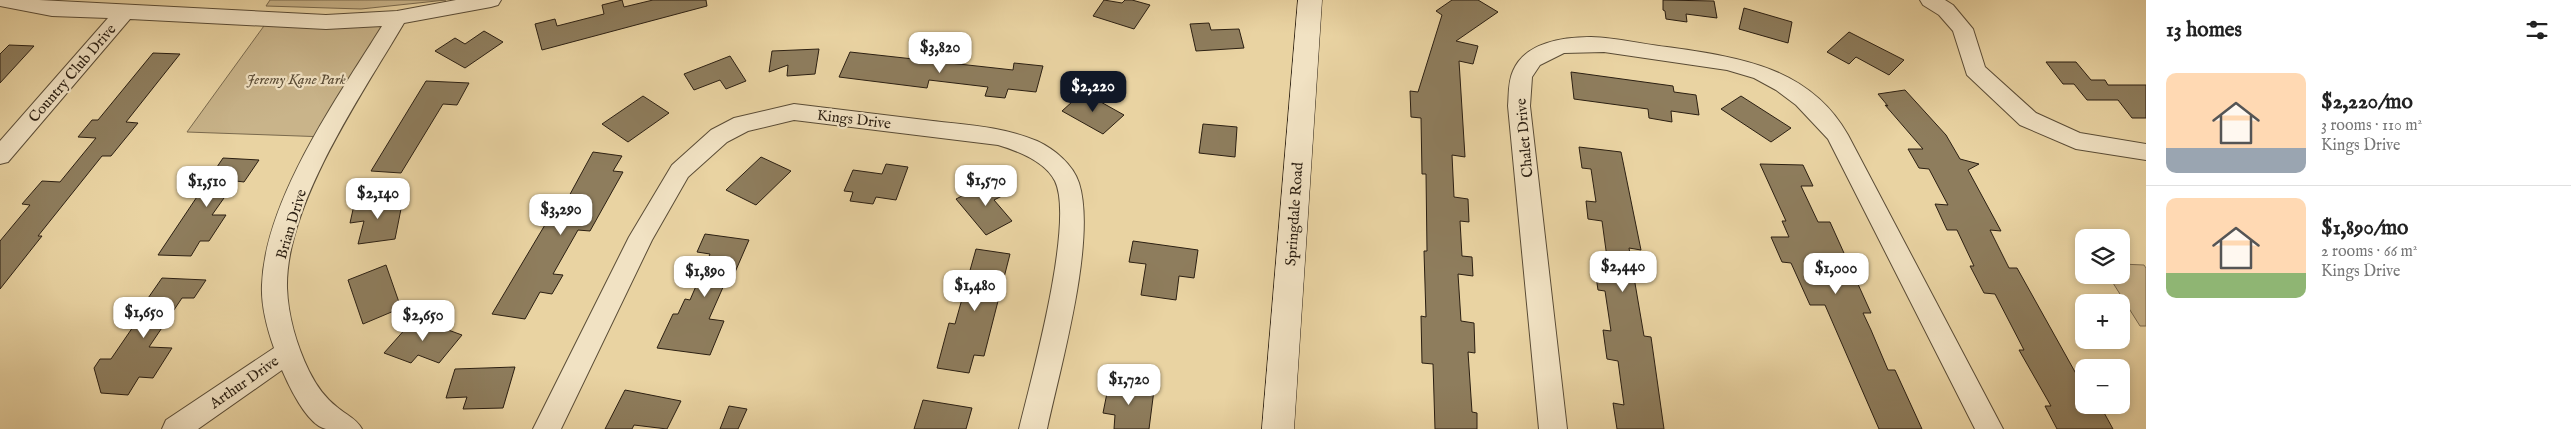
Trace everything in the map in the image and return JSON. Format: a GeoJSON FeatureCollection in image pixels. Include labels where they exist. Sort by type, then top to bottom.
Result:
{"type":"FeatureCollection","features":[{"type":"Feature","properties":{"kind":"main road","name":"Springdale Road"},"geometry":{"type":"LineString","coordinates":[[1278,429],[1310,0]]}},
{"type":"Feature","properties":{"kind":"street"},"geometry":{"type":"LineString","coordinates":[[4,0],[52,10],[326,22],[398,18],[491,0]]}},
{"type":"Feature","properties":{"kind":"street"},"geometry":{"type":"LineString","coordinates":[[1930,0],[1946,10],[1963,29],[1975,70],[2028,119],[2076,141],[2146,152]]}},
{"type":"Feature","properties":{"kind":"street","name":"Country Club Drive"},"geometry":{"type":"LineString","coordinates":[[0,156],[124,13]]}},
{"type":"Feature","properties":{"kind":"street","name":"Brian Drive"},"geometry":{"type":"LineString","coordinates":[[348,429],[330,419],[304,392],[288,352],[278,314],[275,278],[297,197],[322,146],[398,18]]}},
{"type":"Feature","properties":{"kind":"street","name":"Chalet Drive"},"geometry":{"type":"LineString","coordinates":[[1553,429],[1519,106],[1520,82],[1525,68],[1550,49],[1568,45],[1598,45],[1732,64],[1766,75],[1785,85],[1820,112],[1837,135],[1990,429]]}},
{"type":"Feature","properties":{"kind":"street","name":"Kings Drive"},"geometry":{"type":"LineString","coordinates":[[547,429],[641,237],[680,171],[718,136],[742,124],[794,112],[998,137],[1024,144],[1043,154],[1056,166],[1067,182],[1073,202],[1071,245],[1034,429]]}},
{"type":"Feature","properties":{"kind":"street","name":"Arthur Drive"},"geometry":{"type":"LineString","coordinates":[[176,429],[288,352]]}},
{"type":"Feature","properties":{"kind":"green space"},"geometry":{"type":"Polygon","coordinates":[[[270,0],[446,0],[361,9],[266,6],[270,0]]]}},
{"type":"Feature","properties":{"kind":"green space","name":"Jeremy Kane Park"},"geometry":{"type":"Polygon","coordinates":[[[397,18],[327,137],[187,132],[269,19],[397,18]]]}},
{"type":"Feature","properties":{"kind":"green space"},"geometry":{"type":"Polygon","coordinates":[[[2130,264],[2144,265],[2146,268],[2146,326],[2140,326],[2130,310],[2130,294],[2120,294],[2114,284],[2130,284],[2130,264]]]}},
{"type":"Feature","properties":{"kind":"building"},"geometry":{"type":"Polygon","coordinates":[[[622,0],[624,7],[653,0],[706,0],[707,6],[542,50],[535,24],[555,19],[557,26],[604,14],[602,5],[622,0]]]}},
{"type":"Feature","properties":{"kind":"building"},"geometry":{"type":"Polygon","coordinates":[[[1104,0],[1122,3],[1125,0],[1132,0],[1150,5],[1134,29],[1093,16],[1104,0]]]}},
{"type":"Feature","properties":{"kind":"building"},"geometry":{"type":"Polygon","coordinates":[[[1452,0],[1478,0],[1498,12],[1456,41],[1478,46],[1473,64],[1459,61],[1465,157],[1452,155],[1454,197],[1468,199],[1469,222],[1460,221],[1462,256],[1472,257],[1473,276],[1458,274],[1461,321],[1474,323],[1475,353],[1468,352],[1472,412],[1477,413],[1477,429],[1435,429],[1433,364],[1422,363],[1421,316],[1426,317],[1424,251],[1427,251],[1426,174],[1422,174],[1421,118],[1411,117],[1410,91],[1418,92],[1442,15],[1436,11],[1452,0]]]}},
{"type":"Feature","properties":{"kind":"building"},"geometry":{"type":"Polygon","coordinates":[[[1663,0],[1714,1],[1717,18],[1686,14],[1687,22],[1666,19],[1665,11],[1663,10],[1663,0]]]}},
{"type":"Feature","properties":{"kind":"building"},"geometry":{"type":"Polygon","coordinates":[[[1744,8],[1792,22],[1788,43],[1739,29],[1744,8]]]}},
{"type":"Feature","properties":{"kind":"building"},"geometry":{"type":"Polygon","coordinates":[[[1209,23],[1211,30],[1239,29],[1244,48],[1196,51],[1190,24],[1209,23]]]}},
{"type":"Feature","properties":{"kind":"building"},"geometry":{"type":"Polygon","coordinates":[[[484,31],[503,42],[465,68],[435,51],[455,38],[465,44],[484,31]]]}},
{"type":"Feature","properties":{"kind":"building"},"geometry":{"type":"Polygon","coordinates":[[[1849,32],[1904,60],[1889,75],[1856,57],[1849,64],[1827,52],[1849,32]]]}},
{"type":"Feature","properties":{"kind":"building"},"geometry":{"type":"Polygon","coordinates":[[[9,45],[34,46],[0,83],[0,54],[9,45]]]}},
{"type":"Feature","properties":{"kind":"building"},"geometry":{"type":"Polygon","coordinates":[[[819,49],[815,74],[787,76],[788,65],[769,72],[772,51],[819,49]]]}},
{"type":"Feature","properties":{"kind":"building"},"geometry":{"type":"Polygon","coordinates":[[[850,52],[1013,70],[1014,63],[1043,66],[1036,92],[1008,89],[1005,98],[985,96],[988,87],[929,80],[927,88],[839,77],[850,52]]]}},
{"type":"Feature","properties":{"kind":"building"},"geometry":{"type":"Polygon","coordinates":[[[153,53],[180,54],[126,122],[138,123],[111,156],[102,156],[38,236],[42,236],[0,289],[0,241],[30,205],[22,204],[42,181],[60,182],[96,138],[78,137],[92,120],[98,120],[153,53]]]}},
{"type":"Feature","properties":{"kind":"building"},"geometry":{"type":"Polygon","coordinates":[[[730,56],[746,81],[726,89],[720,80],[694,90],[684,74],[730,56]]]}},
{"type":"Feature","properties":{"kind":"building"},"geometry":{"type":"Polygon","coordinates":[[[2046,62],[2076,62],[2091,80],[2105,80],[2108,85],[2146,85],[2146,118],[2132,118],[2118,100],[2087,100],[2074,84],[2063,84],[2046,62]]]}},
{"type":"Feature","properties":{"kind":"building"},"geometry":{"type":"Polygon","coordinates":[[[1571,72],[1673,86],[1674,92],[1696,95],[1699,115],[1671,111],[1672,122],[1649,118],[1648,109],[1574,99],[1571,72]]]}},
{"type":"Feature","properties":{"kind":"building"},"geometry":{"type":"Polygon","coordinates":[[[426,81],[469,83],[457,105],[443,104],[401,173],[371,171],[426,81]]]}},
{"type":"Feature","properties":{"kind":"building"},"geometry":{"type":"Polygon","coordinates":[[[1905,90],[1946,135],[1960,159],[1979,164],[1968,170],[2001,231],[1990,230],[2009,268],[2017,268],[2075,372],[2075,414],[2105,414],[2113,429],[2057,429],[2045,406],[2051,406],[2019,350],[2024,350],[1995,294],[1984,293],[1970,266],[1974,266],[1957,230],[1947,230],[1935,204],[1948,205],[1929,169],[1919,168],[1908,149],[1923,149],[1885,105],[1888,106],[1878,94],[1905,90]]]}},
{"type":"Feature","properties":{"kind":"building"},"geometry":{"type":"Polygon","coordinates":[[[1083,92],[1124,115],[1103,134],[1062,111],[1083,92]]]}},
{"type":"Feature","properties":{"kind":"building"},"geometry":{"type":"Polygon","coordinates":[[[643,96],[669,113],[628,142],[602,124],[643,96]]]}},
{"type":"Feature","properties":{"kind":"building"},"geometry":{"type":"Polygon","coordinates":[[[1741,96],[1791,128],[1771,142],[1721,109],[1741,96]]]}},
{"type":"Feature","properties":{"kind":"building"},"geometry":{"type":"Polygon","coordinates":[[[1203,124],[1237,127],[1235,157],[1199,153],[1203,124]]]}},
{"type":"Feature","properties":{"kind":"building"},"geometry":{"type":"Polygon","coordinates":[[[1579,147],[1621,152],[1641,250],[1629,248],[1644,336],[1651,337],[1664,429],[1617,429],[1613,403],[1624,405],[1618,361],[1607,359],[1603,330],[1611,331],[1605,291],[1598,290],[1594,263],[1608,265],[1602,221],[1588,219],[1586,201],[1596,202],[1591,169],[1582,168],[1579,147]]]}},
{"type":"Feature","properties":{"kind":"building"},"geometry":{"type":"Polygon","coordinates":[[[593,152],[622,156],[613,171],[623,172],[590,231],[578,230],[553,274],[563,275],[552,294],[540,292],[525,319],[492,314],[555,208],[562,209],[593,152]]]}},
{"type":"Feature","properties":{"kind":"building"},"geometry":{"type":"Polygon","coordinates":[[[761,157],[791,171],[756,205],[726,190],[761,157]]]}},
{"type":"Feature","properties":{"kind":"building"},"geometry":{"type":"Polygon","coordinates":[[[223,158],[259,160],[244,182],[236,181],[212,215],[226,215],[209,241],[200,241],[191,256],[158,255],[223,158]]]}},
{"type":"Feature","properties":{"kind":"building"},"geometry":{"type":"Polygon","coordinates":[[[886,164],[908,167],[896,200],[876,197],[873,204],[850,201],[853,192],[844,191],[853,170],[882,174],[886,164]]]}},
{"type":"Feature","properties":{"kind":"building"},"geometry":{"type":"Polygon","coordinates":[[[1760,164],[1803,165],[1813,186],[1801,186],[1818,222],[1830,222],[1871,313],[1863,313],[1888,370],[1895,370],[1922,429],[1879,429],[1825,305],[1810,305],[1791,263],[1782,262],[1771,237],[1789,237],[1782,221],[1786,221],[1760,164]]]}},
{"type":"Feature","properties":{"kind":"building"},"geometry":{"type":"Polygon","coordinates":[[[994,180],[1006,194],[994,200],[1012,221],[986,235],[956,199],[994,180]]]}},
{"type":"Feature","properties":{"kind":"building"},"geometry":{"type":"Polygon","coordinates":[[[403,199],[395,239],[358,244],[364,221],[350,223],[354,205],[403,199]]]}},
{"type":"Feature","properties":{"kind":"building"},"geometry":{"type":"Polygon","coordinates":[[[705,234],[749,240],[729,286],[724,285],[709,319],[724,321],[710,355],[657,348],[673,314],[678,314],[685,299],[690,300],[710,254],[697,252],[705,234]]]}},
{"type":"Feature","properties":{"kind":"building"},"geometry":{"type":"Polygon","coordinates":[[[1133,241],[1198,250],[1194,278],[1179,276],[1176,300],[1141,295],[1146,264],[1129,262],[1133,241]]]}},
{"type":"Feature","properties":{"kind":"building"},"geometry":{"type":"Polygon","coordinates":[[[976,249],[1010,254],[984,356],[974,355],[969,373],[937,368],[949,323],[955,324],[976,249]]]}},
{"type":"Feature","properties":{"kind":"building"},"geometry":{"type":"Polygon","coordinates":[[[386,265],[401,308],[363,324],[348,280],[386,265]]]}},
{"type":"Feature","properties":{"kind":"building"},"geometry":{"type":"Polygon","coordinates":[[[162,278],[206,280],[194,298],[182,298],[149,347],[172,348],[153,378],[139,377],[128,395],[101,393],[94,368],[100,359],[111,359],[135,324],[130,324],[162,278]]]}},
{"type":"Feature","properties":{"kind":"building"},"geometry":{"type":"Polygon","coordinates":[[[415,318],[462,335],[439,363],[418,355],[411,363],[384,353],[415,318]]]}},
{"type":"Feature","properties":{"kind":"building"},"geometry":{"type":"Polygon","coordinates":[[[515,367],[503,408],[463,409],[467,397],[446,398],[455,369],[515,367]]]}},
{"type":"Feature","properties":{"kind":"building"},"geometry":{"type":"Polygon","coordinates":[[[1109,383],[1154,390],[1149,429],[1114,429],[1115,415],[1103,413],[1109,383]]]}},
{"type":"Feature","properties":{"kind":"building"},"geometry":{"type":"Polygon","coordinates":[[[625,390],[681,401],[667,429],[634,425],[632,429],[605,429],[625,390]]]}},
{"type":"Feature","properties":{"kind":"building"},"geometry":{"type":"Polygon","coordinates":[[[923,400],[972,408],[966,429],[914,429],[923,400]]]}},
{"type":"Feature","properties":{"kind":"building"},"geometry":{"type":"Polygon","coordinates":[[[729,406],[747,409],[738,429],[720,429],[729,406]]]}}]}
